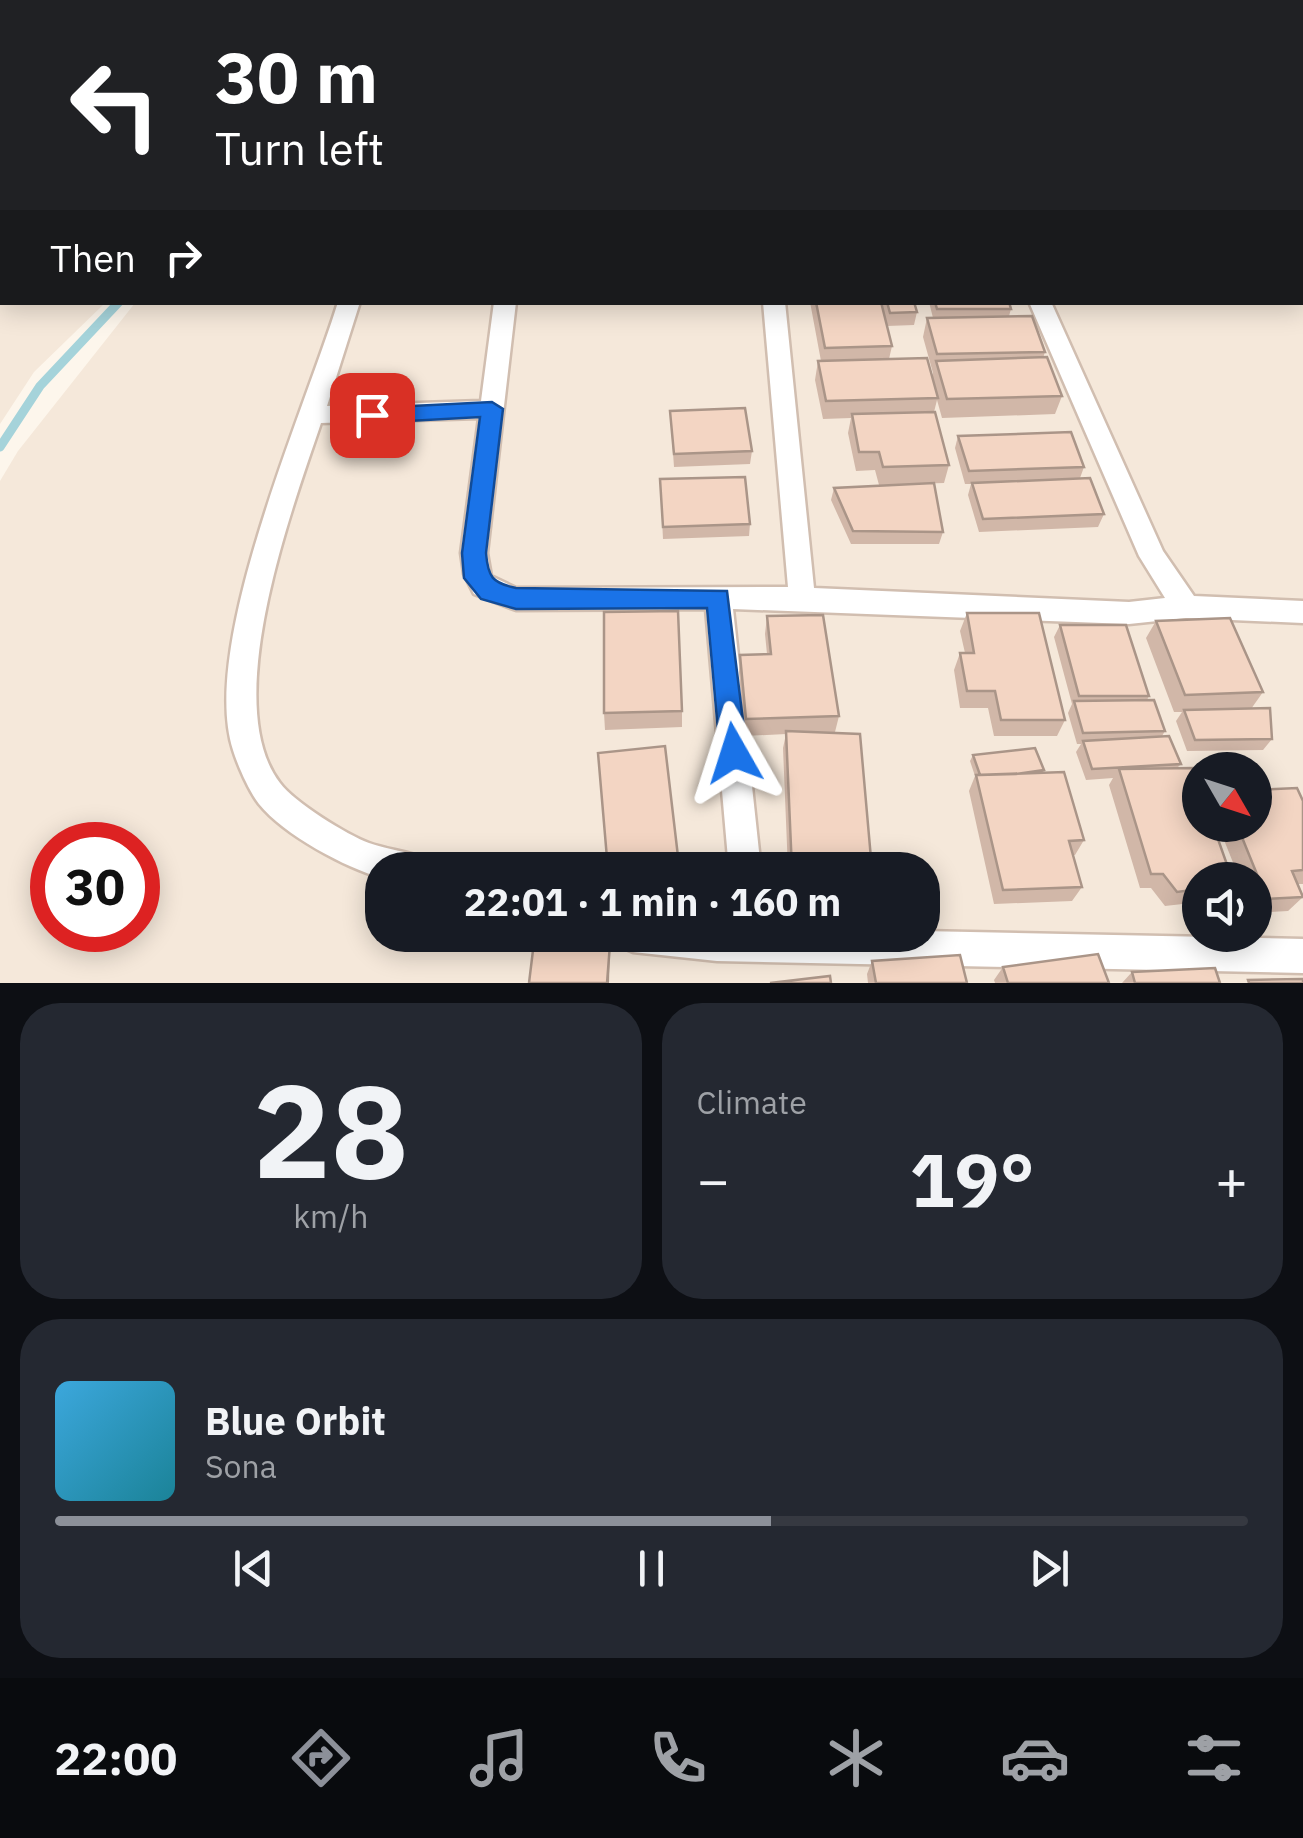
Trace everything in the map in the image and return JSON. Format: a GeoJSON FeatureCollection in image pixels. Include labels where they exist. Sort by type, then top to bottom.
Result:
{"type":"FeatureCollection","features":[{"type":"Feature","properties":{"kind":"street"},"geometry":{"type":"LineString","coordinates":[[348,305],[279,510],[254,602],[241,692],[242,736],[269,794],[365,856]]}},
{"type":"Feature","properties":{"kind":"street"},"geometry":{"type":"LineString","coordinates":[[504,305],[474,553],[476,578],[490,592],[516,598],[802,598],[1129,613],[1186,607],[1303,612]]}},
{"type":"Feature","properties":{"kind":"street"},"geometry":{"type":"LineString","coordinates":[[774,305],[802,598]]}},
{"type":"Feature","properties":{"kind":"street"},"geometry":{"type":"LineString","coordinates":[[1041,305],[1152,556],[1186,607]]}},
{"type":"Feature","properties":{"kind":"street"},"geometry":{"type":"LineString","coordinates":[[313,416],[492,409]]}},
{"type":"Feature","properties":{"kind":"street"},"geometry":{"type":"LineString","coordinates":[[718,598],[743,852]]}},
{"type":"Feature","properties":{"kind":"street"},"geometry":{"type":"LineString","coordinates":[[940,945],[1303,956]]}},
{"type":"Feature","properties":{"kind":"shaded area"},"geometry":{"type":"Polygon","coordinates":[[[0,305],[103,305],[34,372],[0,424],[0,305]]]}},
{"type":"Feature","properties":{"kind":"shaded area"},"geometry":{"type":"Polygon","coordinates":[[[133,305],[1303,305],[1303,983],[0,983],[0,481],[18,451],[133,305]]]}},
{"type":"Feature","properties":{"kind":"building"},"geometry":{"type":"Polygon","coordinates":[[[817,305],[882,305],[892,346],[825,348],[817,305]]]}},
{"type":"Feature","properties":{"kind":"building"},"geometry":{"type":"Polygon","coordinates":[[[888,305],[915,305],[917,312],[890,313],[888,305]]]}},
{"type":"Feature","properties":{"kind":"building"},"geometry":{"type":"Polygon","coordinates":[[[936,305],[1010,305],[1011,309],[937,309],[936,305]]]}},
{"type":"Feature","properties":{"kind":"building"},"geometry":{"type":"Polygon","coordinates":[[[1032,316],[1045,352],[937,354],[927,318],[1032,316]]]}},
{"type":"Feature","properties":{"kind":"building"},"geometry":{"type":"Polygon","coordinates":[[[1047,357],[1062,396],[947,399],[936,361],[1047,357]]]}},
{"type":"Feature","properties":{"kind":"building"},"geometry":{"type":"Polygon","coordinates":[[[927,358],[938,398],[826,401],[818,361],[927,358]]]}},
{"type":"Feature","properties":{"kind":"building"},"geometry":{"type":"Polygon","coordinates":[[[745,408],[752,451],[674,454],[670,411],[745,408]]]}},
{"type":"Feature","properties":{"kind":"building"},"geometry":{"type":"Polygon","coordinates":[[[935,412],[949,465],[883,467],[879,452],[859,452],[852,414],[935,412]]]}},
{"type":"Feature","properties":{"kind":"building"},"geometry":{"type":"Polygon","coordinates":[[[1071,432],[1084,467],[969,471],[958,436],[1071,432]]]}},
{"type":"Feature","properties":{"kind":"building"},"geometry":{"type":"Polygon","coordinates":[[[745,477],[750,524],[663,527],[660,479],[745,477]]]}},
{"type":"Feature","properties":{"kind":"building"},"geometry":{"type":"Polygon","coordinates":[[[1090,478],[1104,514],[983,519],[972,483],[1090,478]]]}},
{"type":"Feature","properties":{"kind":"building"},"geometry":{"type":"Polygon","coordinates":[[[934,483],[943,532],[853,531],[834,488],[934,483]]]}},
{"type":"Feature","properties":{"kind":"building"},"geometry":{"type":"Polygon","coordinates":[[[678,611],[682,711],[604,713],[604,612],[678,611]]]}},
{"type":"Feature","properties":{"kind":"building"},"geometry":{"type":"Polygon","coordinates":[[[967,613],[1039,613],[1065,720],[1001,720],[995,691],[967,691],[960,653],[974,653],[967,613]]]}},
{"type":"Feature","properties":{"kind":"building"},"geometry":{"type":"Polygon","coordinates":[[[823,615],[839,716],[746,719],[740,655],[771,654],[767,616],[823,615]]]}},
{"type":"Feature","properties":{"kind":"building"},"geometry":{"type":"Polygon","coordinates":[[[1230,618],[1263,692],[1185,695],[1156,621],[1230,618]]]}},
{"type":"Feature","properties":{"kind":"building"},"geometry":{"type":"Polygon","coordinates":[[[1060,625],[1126,625],[1149,696],[1079,696],[1060,625]]]}},
{"type":"Feature","properties":{"kind":"building"},"geometry":{"type":"Polygon","coordinates":[[[1154,700],[1165,731],[1083,733],[1074,701],[1154,700]]]}},
{"type":"Feature","properties":{"kind":"building"},"geometry":{"type":"Polygon","coordinates":[[[1270,708],[1272,739],[1195,740],[1184,710],[1270,708]]]}},
{"type":"Feature","properties":{"kind":"building"},"geometry":{"type":"Polygon","coordinates":[[[786,731],[860,734],[870,852],[791,852],[786,731]]]}},
{"type":"Feature","properties":{"kind":"building"},"geometry":{"type":"Polygon","coordinates":[[[1169,736],[1181,764],[1092,769],[1083,741],[1169,736]]]}},
{"type":"Feature","properties":{"kind":"building"},"geometry":{"type":"Polygon","coordinates":[[[665,746],[677,852],[606,852],[598,753],[665,746]]]}},
{"type":"Feature","properties":{"kind":"building"},"geometry":{"type":"Polygon","coordinates":[[[1035,748],[1044,770],[980,775],[973,755],[1035,748]]]}},
{"type":"Feature","properties":{"kind":"building"},"geometry":{"type":"Polygon","coordinates":[[[1182,768],[1182,842],[1219,842],[1226,862],[1182,862],[1182,891],[1177,892],[1163,874],[1151,874],[1119,769],[1182,768]]]}},
{"type":"Feature","properties":{"kind":"building"},"geometry":{"type":"Polygon","coordinates":[[[1064,772],[1084,840],[1069,841],[1082,887],[1003,890],[976,775],[1064,772]]]}},
{"type":"Feature","properties":{"kind":"building"},"geometry":{"type":"Polygon","coordinates":[[[1297,788],[1303,801],[1303,870],[1292,871],[1303,897],[1272,899],[1272,862],[1252,862],[1244,842],[1272,842],[1272,789],[1297,788]]]}},
{"type":"Feature","properties":{"kind":"building"},"geometry":{"type":"Polygon","coordinates":[[[533,952],[609,952],[607,983],[529,983],[533,952]]]}},
{"type":"Feature","properties":{"kind":"building"},"geometry":{"type":"Polygon","coordinates":[[[1098,954],[1109,983],[1008,983],[1003,967],[1098,954]]]}},
{"type":"Feature","properties":{"kind":"building"},"geometry":{"type":"Polygon","coordinates":[[[960,955],[967,983],[876,983],[872,961],[960,955]]]}},
{"type":"Feature","properties":{"kind":"building"},"geometry":{"type":"Polygon","coordinates":[[[1215,968],[1220,983],[1135,983],[1132,972],[1215,968]]]}},
{"type":"Feature","properties":{"kind":"building"},"geometry":{"type":"Polygon","coordinates":[[[830,976],[831,983],[770,983],[830,976]]]}},
{"type":"Feature","properties":{"kind":"building"},"geometry":{"type":"Polygon","coordinates":[[[1303,979],[1303,983],[1248,980],[1303,979]]]}},
{"type":"Feature","properties":{"kind":"waterway"},"geometry":{"type":"LineString","coordinates":[[0,447],[40,386],[116,305]]}},
{"type":"Feature","properties":{"kind":"route"},"geometry":{"type":"LineString","coordinates":[[372,415],[492,409],[474,553],[476,578],[490,592],[516,598],[718,598],[734,753]]}}]}
